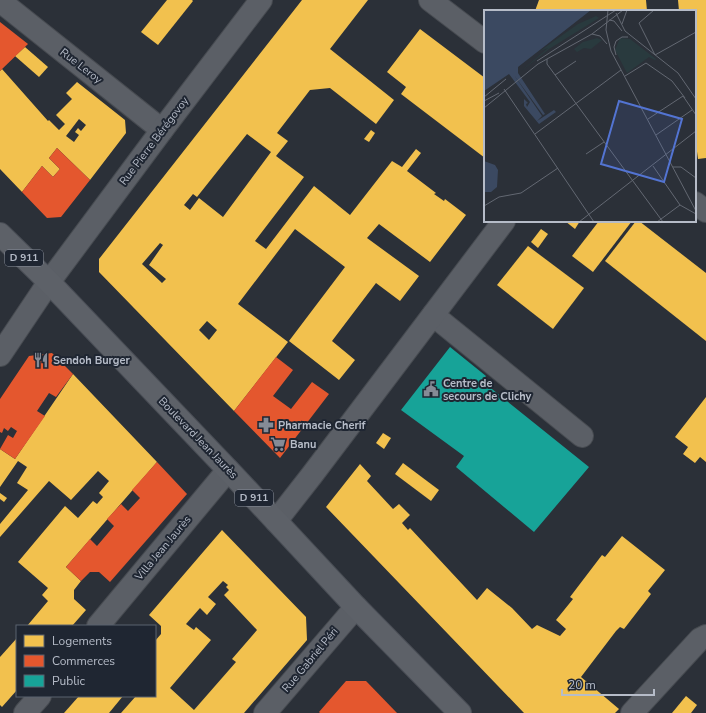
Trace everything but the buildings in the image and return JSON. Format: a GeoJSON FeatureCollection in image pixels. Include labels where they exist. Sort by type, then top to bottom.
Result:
{"type":"FeatureCollection","features":[{"type":"Feature","properties":{"kind":"main road","name":"Boulevard Jean Jaurès"},"geometry":{"type":"LineString","coordinates":[[0,234],[49,282],[356,607],[460,713]]}},
{"type":"Feature","properties":{"kind":"street","name":"Rue Pierre Bérégovoy"},"geometry":{"type":"LineString","coordinates":[[0,355],[49,282],[261,0]]}},
{"type":"Feature","properties":{"kind":"street"},"geometry":{"type":"LineString","coordinates":[[430,0],[484,41]]}},
{"type":"Feature","properties":{"kind":"street","name":"Rue Leroy"},"geometry":{"type":"LineString","coordinates":[[0,2],[162,130]]}},
{"type":"Feature","properties":{"kind":"street"},"geometry":{"type":"LineString","coordinates":[[696,204],[706,211]]}},
{"type":"Feature","properties":{"kind":"street"},"geometry":{"type":"LineString","coordinates":[[276,521],[503,222]]}},
{"type":"Feature","properties":{"kind":"street"},"geometry":{"type":"LineString","coordinates":[[433,315],[582,436]]}},
{"type":"Feature","properties":{"kind":"street","name":"Villa Jean Jaurès"},"geometry":{"type":"LineString","coordinates":[[99,625],[228,470]]}},
{"type":"Feature","properties":{"kind":"street","name":"Rue Gabriel Péri"},"geometry":{"type":"LineString","coordinates":[[265,713],[356,607]]}},
{"type":"Feature","properties":{"kind":"street"},"geometry":{"type":"LineString","coordinates":[[632,713],[700,639],[706,636]]}},
{"type":"Feature","properties":{"kind":"street"},"geometry":{"type":"LineString","coordinates":[[25,713],[39,697]]}},
{"type":"Feature","properties":{"kind":"place","name":"Sendoh Burger"},"geometry":{"type":"Point","coordinates":[41,360]}},
{"type":"Feature","properties":{"kind":"place","name":"Centre de secours de Clichy"},"geometry":{"type":"Point","coordinates":[431,389]}},
{"type":"Feature","properties":{"kind":"place","name":"Pharmacie Cherif"},"geometry":{"type":"Point","coordinates":[266,425]}},
{"type":"Feature","properties":{"kind":"place","name":"Banu"},"geometry":{"type":"Point","coordinates":[278,444]}}]}
